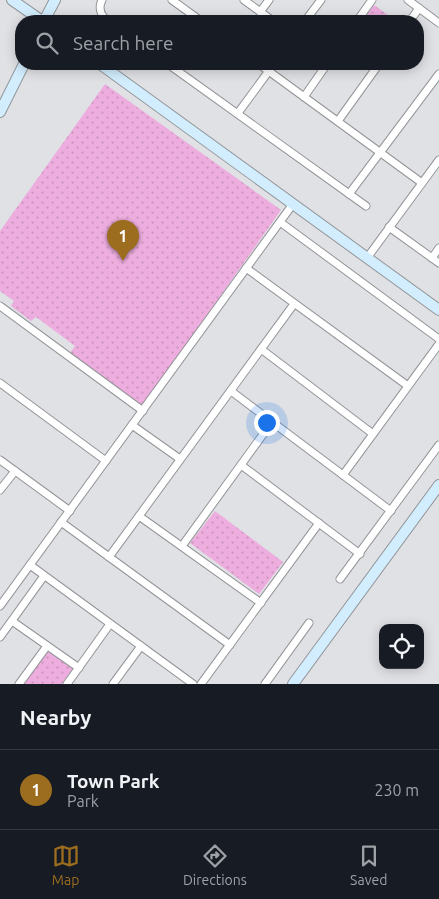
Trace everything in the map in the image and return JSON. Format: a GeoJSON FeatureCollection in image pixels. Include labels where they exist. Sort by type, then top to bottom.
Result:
{"type":"FeatureCollection","features":[{"type":"Feature","properties":{"kind":"street"},"geometry":{"type":"LineString","coordinates":[[12,0],[34,15]]}},
{"type":"Feature","properties":{"kind":"street"},"geometry":{"type":"LineString","coordinates":[[46,15],[55,0]]}},
{"type":"Feature","properties":{"kind":"street"},"geometry":{"type":"LineString","coordinates":[[102,0],[100,11],[102,15]]}},
{"type":"Feature","properties":{"kind":"street"},"geometry":{"type":"LineString","coordinates":[[172,0],[193,15]]}},
{"type":"Feature","properties":{"kind":"street"},"geometry":{"type":"LineString","coordinates":[[244,0],[264,15]]}},
{"type":"Feature","properties":{"kind":"street"},"geometry":{"type":"LineString","coordinates":[[260,12],[269,0]]}},
{"type":"Feature","properties":{"kind":"street"},"geometry":{"type":"LineString","coordinates":[[310,15],[321,0]]}},
{"type":"Feature","properties":{"kind":"street"},"geometry":{"type":"LineString","coordinates":[[361,15],[372,0]]}},
{"type":"Feature","properties":{"kind":"street"},"geometry":{"type":"LineString","coordinates":[[408,0],[439,23]]}},
{"type":"Feature","properties":{"kind":"street"},"geometry":{"type":"LineString","coordinates":[[414,15],[419,8]]}},
{"type":"Feature","properties":{"kind":"street"},"geometry":{"type":"LineString","coordinates":[[0,112],[21,70]]}},
{"type":"Feature","properties":{"kind":"street"},"geometry":{"type":"LineString","coordinates":[[108,70],[439,310]]}},
{"type":"Feature","properties":{"kind":"street"},"geometry":{"type":"LineString","coordinates":[[176,70],[366,206]]}},
{"type":"Feature","properties":{"kind":"street"},"geometry":{"type":"LineString","coordinates":[[304,97],[323,70]]}},
{"type":"Feature","properties":{"kind":"street"},"geometry":{"type":"LineString","coordinates":[[338,121],[375,70]]}},
{"type":"Feature","properties":{"kind":"street"},"geometry":{"type":"LineString","coordinates":[[238,114],[269,71],[422,183]]}},
{"type":"Feature","properties":{"kind":"street"},"geometry":{"type":"LineString","coordinates":[[349,194],[439,74]]}},
{"type":"Feature","properties":{"kind":"street"},"geometry":{"type":"LineString","coordinates":[[367,258],[439,160]]}},
{"type":"Feature","properties":{"kind":"street"},"geometry":{"type":"LineString","coordinates":[[0,606],[293,204]]}},
{"type":"Feature","properties":{"kind":"street"},"geometry":{"type":"LineString","coordinates":[[280,222],[439,339]]}},
{"type":"Feature","properties":{"kind":"street"},"geometry":{"type":"LineString","coordinates":[[390,228],[439,263]]}},
{"type":"Feature","properties":{"kind":"street"},"geometry":{"type":"LineString","coordinates":[[432,258],[439,248]]}},
{"type":"Feature","properties":{"kind":"street"},"geometry":{"type":"LineString","coordinates":[[246,268],[408,386]]}},
{"type":"Feature","properties":{"kind":"street"},"geometry":{"type":"LineString","coordinates":[[109,556],[294,304]]}},
{"type":"Feature","properties":{"kind":"street"},"geometry":{"type":"LineString","coordinates":[[0,306],[143,411]]}},
{"type":"Feature","properties":{"kind":"street"},"geometry":{"type":"LineString","coordinates":[[343,475],[439,344]]}},
{"type":"Feature","properties":{"kind":"street"},"geometry":{"type":"LineString","coordinates":[[261,350],[373,434]]}},
{"type":"Feature","properties":{"kind":"street"},"geometry":{"type":"LineString","coordinates":[[0,383],[106,461]]}},
{"type":"Feature","properties":{"kind":"street"},"geometry":{"type":"LineString","coordinates":[[231,391],[391,511]]}},
{"type":"Feature","properties":{"kind":"street"},"geometry":{"type":"LineString","coordinates":[[182,546],[272,422]]}},
{"type":"Feature","properties":{"kind":"street"},"geometry":{"type":"LineString","coordinates":[[132,425],[180,459]]}},
{"type":"Feature","properties":{"kind":"street"},"geometry":{"type":"LineString","coordinates":[[340,579],[439,445]]}},
{"type":"Feature","properties":{"kind":"street"},"geometry":{"type":"LineString","coordinates":[[0,460],[70,511]]}},
{"type":"Feature","properties":{"kind":"street"},"geometry":{"type":"LineString","coordinates":[[241,465],[360,554]]}},
{"type":"Feature","properties":{"kind":"street"},"geometry":{"type":"LineString","coordinates":[[0,490],[14,471]]}},
{"type":"Feature","properties":{"kind":"street"},"geometry":{"type":"LineString","coordinates":[[293,684],[439,485]]}},
{"type":"Feature","properties":{"kind":"street"},"geometry":{"type":"LineString","coordinates":[[139,516],[261,603]]}},
{"type":"Feature","properties":{"kind":"street"},"geometry":{"type":"LineString","coordinates":[[62,522],[230,645]]}},
{"type":"Feature","properties":{"kind":"street"},"geometry":{"type":"LineString","coordinates":[[201,684],[319,523]]}},
{"type":"Feature","properties":{"kind":"street"},"geometry":{"type":"LineString","coordinates":[[30,565],[193,684]]}},
{"type":"Feature","properties":{"kind":"street"},"geometry":{"type":"LineString","coordinates":[[0,637],[44,576]]}},
{"type":"Feature","properties":{"kind":"street"},"geometry":{"type":"LineString","coordinates":[[12,621],[79,668]]}},
{"type":"Feature","properties":{"kind":"street"},"geometry":{"type":"LineString","coordinates":[[264,684],[309,623]]}},
{"type":"Feature","properties":{"kind":"street"},"geometry":{"type":"LineString","coordinates":[[67,684],[110,624]]}},
{"type":"Feature","properties":{"kind":"street"},"geometry":{"type":"LineString","coordinates":[[19,684],[47,646]]}},
{"type":"Feature","properties":{"kind":"street"},"geometry":{"type":"LineString","coordinates":[[113,684],[141,646]]}},
{"type":"Feature","properties":{"kind":"shaded area"},"geometry":{"type":"Polygon","coordinates":[[[374,5],[388,15],[366,15],[374,5]]]}},
{"type":"Feature","properties":{"kind":"shaded area"},"geometry":{"type":"Polygon","coordinates":[[[105,84],[281,210],[142,407],[70,353],[75,346],[36,317],[31,321],[11,306],[14,301],[0,291],[0,231],[105,84]]]}},
{"type":"Feature","properties":{"kind":"shaded area"},"geometry":{"type":"Polygon","coordinates":[[[215,511],[283,562],[259,594],[190,543],[215,511]]]}},
{"type":"Feature","properties":{"kind":"shaded area"},"geometry":{"type":"Polygon","coordinates":[[[47,650],[73,669],[62,684],[23,684],[47,650]]]}},
{"type":"Feature","properties":{"kind":"place","name":"Town Park"},"geometry":{"type":"Point","coordinates":[123,261]}}]}
